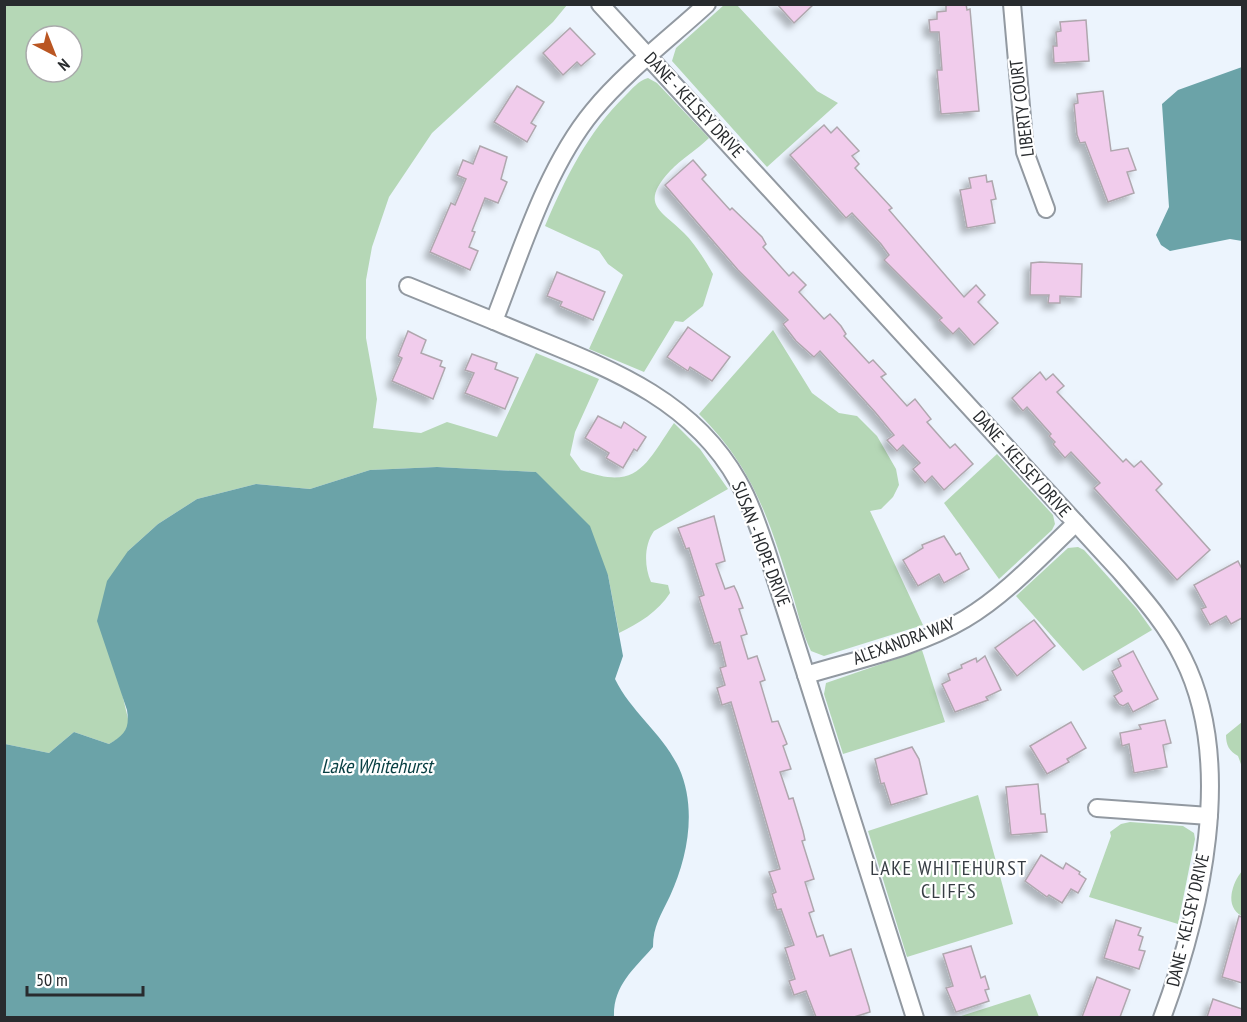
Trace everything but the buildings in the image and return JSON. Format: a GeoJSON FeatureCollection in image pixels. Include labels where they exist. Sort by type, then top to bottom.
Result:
{"type":"FeatureCollection","features":[{"type":"Feature","properties":{"kind":"street","name":"DANE - KELSEY DRIVE"},"geometry":{"type":"LineString","coordinates":[[600,4],[1076,523],[1151,608],[1170,634],[1185,661],[1206,725],[1211,775],[1209,816],[1189,931],[1162,1017]]}},
{"type":"Feature","properties":{"kind":"street"},"geometry":{"type":"LineString","coordinates":[[494,321],[547,190],[568,147],[594,110],[707,4]]}},
{"type":"Feature","properties":{"kind":"street","name":"LIBERTY COURT"},"geometry":{"type":"LineString","coordinates":[[1012,4],[1025,152],[1046,209]]}},
{"type":"Feature","properties":{"kind":"street","name":"SUSAN - HOPE DRIVE"},"geometry":{"type":"LineString","coordinates":[[408,286],[637,383],[679,410],[713,443],[738,480],[750,506],[915,1017]]}},
{"type":"Feature","properties":{"kind":"street","name":"ALEXANDRA WAY"},"geometry":{"type":"LineString","coordinates":[[806,675],[910,643],[964,620],[996,597],[1076,523]]}},
{"type":"Feature","properties":{"kind":"street"},"geometry":{"type":"LineString","coordinates":[[1097,808],[1209,816]]}},
{"type":"Feature","properties":{"kind":"green space"},"geometry":{"type":"Polygon","coordinates":[[[4,5],[567,5],[553,22],[432,133],[389,197],[372,247],[366,280],[366,338],[377,399],[373,428],[421,433],[447,422],[497,437],[536,353],[599,379],[575,432],[570,455],[581,470],[600,476],[616,477],[638,470],[647,462],[674,423],[700,449],[728,489],[654,531],[648,543],[647,569],[651,582],[668,585],[670,593],[648,616],[619,633],[608,575],[536,472],[437,467],[370,470],[310,489],[256,484],[197,499],[158,524],[128,551],[121,689],[129,723],[123,736],[109,744],[74,732],[49,753],[5,744],[4,5]]]}},
{"type":"Feature","properties":{"kind":"green space"},"geometry":{"type":"Polygon","coordinates":[[[724,5],[737,5],[817,91],[838,103],[767,167],[672,61],[676,48],[724,5]]]}},
{"type":"Feature","properties":{"kind":"green space"},"geometry":{"type":"Polygon","coordinates":[[[648,78],[657,83],[709,138],[670,171],[661,182],[655,199],[661,212],[692,242],[713,274],[703,306],[683,322],[675,321],[644,372],[589,349],[623,275],[608,264],[599,251],[545,226],[561,190],[589,140],[626,95],[638,83],[648,78]]]}},
{"type":"Feature","properties":{"kind":"green space"},"geometry":{"type":"Polygon","coordinates":[[[773,330],[812,393],[839,413],[857,416],[877,436],[896,469],[899,485],[893,497],[881,509],[870,511],[923,625],[824,656],[811,651],[776,542],[758,497],[734,455],[699,414],[773,330]]]}},
{"type":"Feature","properties":{"kind":"green space"},"geometry":{"type":"Polygon","coordinates":[[[997,454],[1053,515],[1055,524],[1052,530],[999,579],[944,503],[997,454]]]}},
{"type":"Feature","properties":{"kind":"green space"},"geometry":{"type":"Polygon","coordinates":[[[1078,547],[1084,550],[1137,609],[1152,630],[1083,671],[1016,596],[1068,548],[1078,547]]]}},
{"type":"Feature","properties":{"kind":"green space"},"geometry":{"type":"Polygon","coordinates":[[[922,650],[945,722],[843,754],[824,694],[826,683],[922,650]]]}},
{"type":"Feature","properties":{"kind":"green space"},"geometry":{"type":"Polygon","coordinates":[[[1242,722],[1242,767],[1238,756],[1229,747],[1226,735],[1242,722]]]}},
{"type":"Feature","properties":{"kind":"green space"},"geometry":{"type":"Polygon","coordinates":[[[978,795],[1013,924],[907,957],[868,831],[978,795]]]}},
{"type":"Feature","properties":{"kind":"green space"},"geometry":{"type":"Polygon","coordinates":[[[1130,822],[1183,826],[1194,833],[1195,839],[1178,924],[1089,897],[1111,836],[1110,832],[1121,824],[1130,822]]]}},
{"type":"Feature","properties":{"kind":"green space"},"geometry":{"type":"Polygon","coordinates":[[[1242,871],[1242,916],[1236,912],[1231,901],[1235,882],[1242,871]]]}},
{"type":"Feature","properties":{"kind":"green space"},"geometry":{"type":"Polygon","coordinates":[[[1030,994],[1039,1017],[958,1017],[1030,994]]]}},
{"type":"Feature","properties":{"kind":"water"},"geometry":{"type":"Polygon","coordinates":[[[1242,67],[1242,241],[1230,239],[1170,251],[1161,245],[1156,235],[1169,207],[1162,104],[1178,90],[1242,67]]]}},
{"type":"Feature","properties":{"kind":"water","name":"Lake Whitehurst"},"geometry":{"type":"Polygon","coordinates":[[[437,467],[536,472],[590,526],[608,575],[623,656],[615,679],[630,702],[664,744],[679,768],[685,783],[689,816],[682,865],[656,927],[653,947],[621,987],[617,996],[614,1017],[5,1017],[5,744],[49,753],[74,732],[109,744],[125,730],[128,722],[127,710],[97,621],[107,581],[128,551],[158,524],[197,499],[256,484],[310,489],[370,470],[437,467]]]}},
{"type":"Feature","properties":{"kind":"district","name":"LAKE WHITEHURST CLIFFS"},"geometry":{"type":"Point","coordinates":[949,880]}}]}
